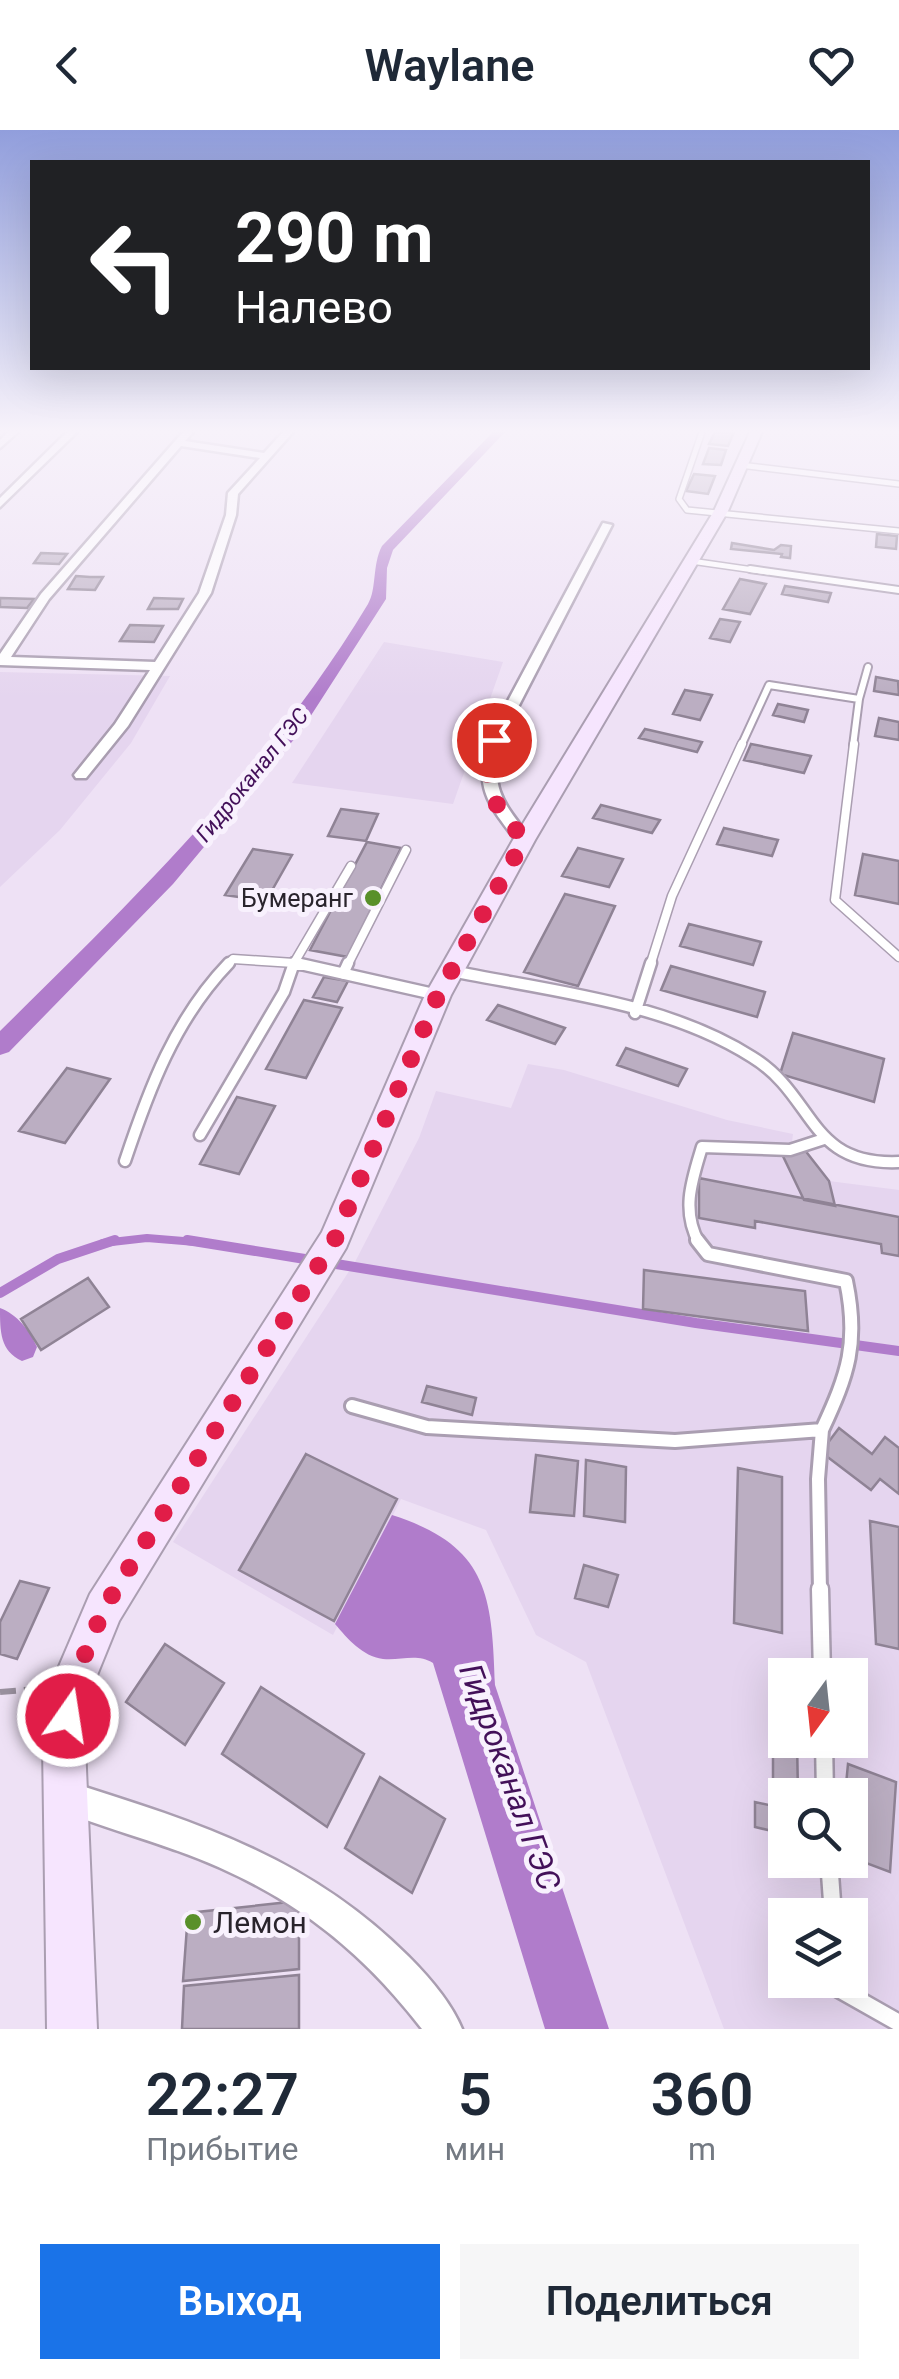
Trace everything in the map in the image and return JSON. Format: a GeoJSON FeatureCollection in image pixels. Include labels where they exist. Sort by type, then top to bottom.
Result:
{"type":"FeatureCollection","features":[{"type":"Feature","properties":{"kind":"main road"},"geometry":{"type":"LineString","coordinates":[[72,2029],[64,1745],[72,1686],[104,1608],[335,1239],[451,970],[715,521]]}},
{"type":"Feature","properties":{"kind":"street"},"geometry":{"type":"LineString","coordinates":[[1,661],[55,584],[111,521]]}},
{"type":"Feature","properties":{"kind":"street"},"geometry":{"type":"LineString","coordinates":[[80,775],[121,726],[156,666],[181,636],[205,593],[229,521]]}},
{"type":"Feature","properties":{"kind":"street"},"geometry":{"type":"LineString","coordinates":[[524,840],[488,794],[488,762],[494,740],[607,525]]}},
{"type":"Feature","properties":{"kind":"street"},"geometry":{"type":"LineString","coordinates":[[1,661],[156,666]]}},
{"type":"Feature","properties":{"kind":"street"},"geometry":{"type":"LineString","coordinates":[[66,1797],[193,1838],[272,1872],[347,1920],[412,1982],[444,2029]]}},
{"type":"Feature","properties":{"kind":"lane"},"geometry":{"type":"LineString","coordinates":[[807,521],[899,532]]}},
{"type":"Feature","properties":{"kind":"lane"},"geometry":{"type":"LineString","coordinates":[[692,561],[899,590]]}},
{"type":"Feature","properties":{"kind":"lane"},"geometry":{"type":"LineString","coordinates":[[868,668],[858,699],[835,900],[899,957]]}},
{"type":"Feature","properties":{"kind":"lane"},"geometry":{"type":"LineString","coordinates":[[635,1013],[672,896],[769,684],[858,699]]}},
{"type":"Feature","properties":{"kind":"lane"},"geometry":{"type":"LineString","coordinates":[[343,974],[406,850]]}},
{"type":"Feature","properties":{"kind":"lane"},"geometry":{"type":"LineString","coordinates":[[200,1135],[284,992],[294,963],[351,866]]}},
{"type":"Feature","properties":{"kind":"lane"},"geometry":{"type":"LineString","coordinates":[[125,1161],[153,1075],[216,974],[233,958],[294,963],[438,995]]}},
{"type":"Feature","properties":{"kind":"lane"},"geometry":{"type":"LineString","coordinates":[[451,970],[635,1013],[688,1029],[752,1056],[775,1074],[824,1138],[842,1154],[861,1162],[899,1162]]}},
{"type":"Feature","properties":{"kind":"lane"},"geometry":{"type":"LineString","coordinates":[[822,1658],[818,1479],[822,1430],[848,1375],[856,1324],[846,1281],[708,1254],[684,1213],[702,1147],[790,1150],[824,1138]]}},
{"type":"Feature","properties":{"kind":"lane"},"geometry":{"type":"LineString","coordinates":[[352,1406],[427,1427],[675,1441],[822,1430]]}},
{"type":"Feature","properties":{"kind":"lane"},"geometry":{"type":"LineString","coordinates":[[855,1998],[899,2022]]}},
{"type":"Feature","properties":{"kind":"path"},"geometry":{"type":"LineString","coordinates":[[0,1692],[72,1686]]}},
{"type":"Feature","properties":{"kind":"shaded area"},"geometry":{"type":"Polygon","coordinates":[[[384,642],[503,662],[453,804],[292,783],[384,642]]]}},
{"type":"Feature","properties":{"kind":"shaded area"},"geometry":{"type":"Polygon","coordinates":[[[0,672],[170,676],[131,743],[60,830],[0,887],[0,672]]]}},
{"type":"Feature","properties":{"kind":"shaded area"},"geometry":{"type":"Polygon","coordinates":[[[528,1064],[564,1070],[727,1120],[793,1134],[791,1150],[829,1181],[899,1190],[899,2029],[724,2029],[586,1662],[536,1635],[486,1530],[401,1499],[333,1635],[173,1542],[355,1262],[419,1138],[436,1091],[511,1108],[528,1064]]]}},
{"type":"Feature","properties":{"kind":"water"},"geometry":{"type":"Polygon","coordinates":[[[392,1515],[424,1527],[448,1542],[466,1558],[478,1578],[491,1624],[495,1685],[609,2029],[545,2029],[433,1663],[421,1658],[375,1657],[356,1646],[335,1624],[392,1515]]]}},
{"type":"Feature","properties":{"kind":"building"},"geometry":{"type":"Polygon","coordinates":[[[877,534],[897,536],[896,549],[876,547],[877,534]]]}},
{"type":"Feature","properties":{"kind":"building"},"geometry":{"type":"Polygon","coordinates":[[[732,543],[774,550],[781,545],[791,546],[790,558],[731,549],[732,543]]]}},
{"type":"Feature","properties":{"kind":"building"},"geometry":{"type":"Polygon","coordinates":[[[41,553],[67,554],[59,564],[34,563],[41,553]]]}},
{"type":"Feature","properties":{"kind":"building"},"geometry":{"type":"Polygon","coordinates":[[[76,576],[103,577],[95,590],[68,589],[76,576]]]}},
{"type":"Feature","properties":{"kind":"building"},"geometry":{"type":"Polygon","coordinates":[[[740,579],[766,584],[750,614],[723,609],[740,579]]]}},
{"type":"Feature","properties":{"kind":"building"},"geometry":{"type":"Polygon","coordinates":[[[785,586],[831,593],[828,602],[782,594],[785,586]]]}},
{"type":"Feature","properties":{"kind":"building"},"geometry":{"type":"Polygon","coordinates":[[[0,598],[34,599],[27,608],[0,607],[0,598]]]}},
{"type":"Feature","properties":{"kind":"building"},"geometry":{"type":"Polygon","coordinates":[[[154,598],[183,599],[178,609],[148,609],[154,598]]]}},
{"type":"Feature","properties":{"kind":"building"},"geometry":{"type":"Polygon","coordinates":[[[720,619],[740,622],[730,642],[710,638],[720,619]]]}},
{"type":"Feature","properties":{"kind":"building"},"geometry":{"type":"Polygon","coordinates":[[[130,625],[163,626],[154,642],[120,641],[130,625]]]}},
{"type":"Feature","properties":{"kind":"building"},"geometry":{"type":"Polygon","coordinates":[[[876,677],[898,681],[899,695],[874,691],[876,677]]]}},
{"type":"Feature","properties":{"kind":"building"},"geometry":{"type":"Polygon","coordinates":[[[685,690],[712,695],[700,720],[673,714],[685,690]]]}},
{"type":"Feature","properties":{"kind":"building"},"geometry":{"type":"Polygon","coordinates":[[[778,704],[808,710],[804,722],[773,715],[778,704]]]}},
{"type":"Feature","properties":{"kind":"building"},"geometry":{"type":"Polygon","coordinates":[[[879,718],[899,722],[899,740],[875,736],[879,718]]]}},
{"type":"Feature","properties":{"kind":"building"},"geometry":{"type":"Polygon","coordinates":[[[645,729],[702,742],[697,752],[639,738],[645,729]]]}},
{"type":"Feature","properties":{"kind":"building"},"geometry":{"type":"Polygon","coordinates":[[[751,744],[811,756],[804,773],[744,760],[751,744]]]}},
{"type":"Feature","properties":{"kind":"building"},"geometry":{"type":"Polygon","coordinates":[[[601,805],[660,820],[652,833],[593,818],[601,805]]]}},
{"type":"Feature","properties":{"kind":"building"},"geometry":{"type":"Polygon","coordinates":[[[341,809],[378,814],[366,841],[328,836],[341,809]]]}},
{"type":"Feature","properties":{"kind":"building"},"geometry":{"type":"Polygon","coordinates":[[[724,828],[778,840],[772,856],[717,844],[724,828]]]}},
{"type":"Feature","properties":{"kind":"building"},"geometry":{"type":"Polygon","coordinates":[[[367,842],[401,848],[348,957],[310,950],[367,842]]]}},
{"type":"Feature","properties":{"kind":"building"},"geometry":{"type":"Polygon","coordinates":[[[578,848],[623,859],[609,887],[562,876],[578,848]]]}},
{"type":"Feature","properties":{"kind":"building"},"geometry":{"type":"Polygon","coordinates":[[[253,849],[292,855],[266,901],[225,895],[253,849]]]}},
{"type":"Feature","properties":{"kind":"building"},"geometry":{"type":"Polygon","coordinates":[[[863,854],[899,861],[899,904],[855,895],[863,854]]]}},
{"type":"Feature","properties":{"kind":"building"},"geometry":{"type":"Polygon","coordinates":[[[565,894],[615,906],[578,986],[524,972],[565,894]]]}},
{"type":"Feature","properties":{"kind":"building"},"geometry":{"type":"Polygon","coordinates":[[[689,924],[761,942],[753,965],[680,946],[689,924]]]}},
{"type":"Feature","properties":{"kind":"building"},"geometry":{"type":"Polygon","coordinates":[[[671,966],[765,992],[757,1017],[661,990],[671,966]]]}},
{"type":"Feature","properties":{"kind":"building"},"geometry":{"type":"Polygon","coordinates":[[[324,977],[348,981],[337,1002],[313,997],[324,977]]]}},
{"type":"Feature","properties":{"kind":"building"},"geometry":{"type":"Polygon","coordinates":[[[304,1000],[342,1008],[306,1078],[266,1069],[304,1000]]]}},
{"type":"Feature","properties":{"kind":"building"},"geometry":{"type":"Polygon","coordinates":[[[498,1005],[565,1028],[555,1044],[487,1020],[498,1005]]]}},
{"type":"Feature","properties":{"kind":"building"},"geometry":{"type":"Polygon","coordinates":[[[793,1033],[884,1059],[874,1102],[780,1074],[793,1033]]]}},
{"type":"Feature","properties":{"kind":"building"},"geometry":{"type":"Polygon","coordinates":[[[626,1048],[687,1069],[678,1086],[617,1065],[626,1048]]]}},
{"type":"Feature","properties":{"kind":"building"},"geometry":{"type":"Polygon","coordinates":[[[67,1068],[110,1079],[65,1143],[19,1131],[67,1068]]]}},
{"type":"Feature","properties":{"kind":"building"},"geometry":{"type":"Polygon","coordinates":[[[237,1097],[275,1106],[239,1174],[200,1164],[237,1097]]]}},
{"type":"Feature","properties":{"kind":"building"},"geometry":{"type":"Polygon","coordinates":[[[804,1149],[829,1181],[835,1206],[804,1200],[781,1152],[804,1149]]]}},
{"type":"Feature","properties":{"kind":"building"},"geometry":{"type":"Polygon","coordinates":[[[699,1178],[899,1217],[899,1256],[882,1253],[881,1244],[755,1221],[755,1228],[699,1218],[699,1178]]]}},
{"type":"Feature","properties":{"kind":"building"},"geometry":{"type":"Polygon","coordinates":[[[644,1270],[805,1291],[808,1331],[643,1309],[644,1270]]]}},
{"type":"Feature","properties":{"kind":"building"},"geometry":{"type":"Polygon","coordinates":[[[88,1278],[109,1307],[41,1350],[21,1319],[88,1278]]]}},
{"type":"Feature","properties":{"kind":"building"},"geometry":{"type":"Polygon","coordinates":[[[427,1386],[476,1398],[472,1415],[422,1402],[427,1386]]]}},
{"type":"Feature","properties":{"kind":"building"},"geometry":{"type":"Polygon","coordinates":[[[839,1428],[872,1454],[885,1437],[899,1448],[899,1494],[880,1479],[871,1490],[821,1452],[839,1428]]]}},
{"type":"Feature","properties":{"kind":"building"},"geometry":{"type":"Polygon","coordinates":[[[306,1454],[397,1499],[334,1621],[239,1570],[306,1454]]]}},
{"type":"Feature","properties":{"kind":"building"},"geometry":{"type":"Polygon","coordinates":[[[536,1455],[578,1461],[574,1516],[530,1512],[536,1455]]]}},
{"type":"Feature","properties":{"kind":"building"},"geometry":{"type":"Polygon","coordinates":[[[586,1460],[626,1467],[625,1522],[584,1516],[586,1460]]]}},
{"type":"Feature","properties":{"kind":"building"},"geometry":{"type":"Polygon","coordinates":[[[738,1468],[782,1477],[782,1633],[734,1623],[738,1468]]]}},
{"type":"Feature","properties":{"kind":"building"},"geometry":{"type":"Polygon","coordinates":[[[870,1521],[899,1527],[899,1649],[876,1644],[870,1521]]]}},
{"type":"Feature","properties":{"kind":"building"},"geometry":{"type":"Polygon","coordinates":[[[584,1565],[618,1575],[608,1607],[575,1598],[584,1565]]]}},
{"type":"Feature","properties":{"kind":"building"},"geometry":{"type":"Polygon","coordinates":[[[20,1581],[49,1588],[17,1659],[0,1654],[0,1622],[20,1581]]]}},
{"type":"Feature","properties":{"kind":"building"},"geometry":{"type":"Polygon","coordinates":[[[165,1644],[224,1683],[185,1745],[126,1702],[165,1644]]]}},
{"type":"Feature","properties":{"kind":"building"},"geometry":{"type":"Polygon","coordinates":[[[261,1687],[364,1754],[327,1827],[222,1754],[261,1687]]]}},
{"type":"Feature","properties":{"kind":"building"},"geometry":{"type":"Polygon","coordinates":[[[773,1758],[797,1758],[798,1778],[773,1778],[773,1758]]]}},
{"type":"Feature","properties":{"kind":"building"},"geometry":{"type":"Polygon","coordinates":[[[848,1764],[896,1782],[890,1872],[868,1864],[868,1778],[847,1778],[848,1764]]]}},
{"type":"Feature","properties":{"kind":"building"},"geometry":{"type":"Polygon","coordinates":[[[380,1777],[445,1819],[412,1893],[345,1848],[380,1777]]]}},
{"type":"Feature","properties":{"kind":"building"},"geometry":{"type":"Polygon","coordinates":[[[755,1802],[768,1805],[768,1830],[755,1827],[755,1802]]]}},
{"type":"Feature","properties":{"kind":"building"},"geometry":{"type":"Polygon","coordinates":[[[299,1901],[299,1969],[183,1981],[188,1913],[299,1901]]]}},
{"type":"Feature","properties":{"kind":"building"},"geometry":{"type":"Polygon","coordinates":[[[299,1975],[299,2029],[182,2029],[184,1986],[299,1975]]]}},
{"type":"Feature","properties":{"kind":"waterway","name":"Гидроканал ГЭС"},"geometry":{"type":"LineString","coordinates":[[0,1046],[166,879],[295,727],[379,599],[380,568],[387,549],[414,521]]}},
{"type":"Feature","properties":{"kind":"waterway"},"geometry":{"type":"LineString","coordinates":[[108,1242],[147,1238],[203,1243]]}},
{"type":"Feature","properties":{"kind":"waterway"},"geometry":{"type":"LineString","coordinates":[[108,1242],[115,1240]]}},
{"type":"Feature","properties":{"kind":"waterway"},"geometry":{"type":"LineString","coordinates":[[187,1240],[203,1243]]}},
{"type":"Feature","properties":{"kind":"waterway"},"geometry":{"type":"LineString","coordinates":[[0,1293],[58,1259],[108,1242]]}},
{"type":"Feature","properties":{"kind":"waterway"},"geometry":{"type":"LineString","coordinates":[[103,1243],[108,1242]]}},
{"type":"Feature","properties":{"kind":"waterway"},"geometry":{"type":"LineString","coordinates":[[203,1243],[208,1243]]}},
{"type":"Feature","properties":{"kind":"waterway"},"geometry":{"type":"LineString","coordinates":[[203,1243],[311,1260]]}},
{"type":"Feature","properties":{"kind":"waterway"},"geometry":{"type":"LineString","coordinates":[[330,1263],[696,1323],[899,1351]]}},
{"type":"Feature","properties":{"kind":"waterway","name":"Гидроканал ГЭС"},"geometry":{"type":"LineString","coordinates":[[0,1321],[22,1347]]}},
{"type":"Feature","properties":{"kind":"place","name":"Бумеранг"},"geometry":{"type":"Point","coordinates":[373,898]}},
{"type":"Feature","properties":{"kind":"place","name":"Лемон"},"geometry":{"type":"Point","coordinates":[193,1922]}},
{"type":"Feature","properties":{"kind":"route"},"geometry":{"type":"LineString","coordinates":[[68,1716],[72,1686],[104,1608],[335,1239],[438,995],[524,840],[488,794],[486,778],[494,740]]}}]}
